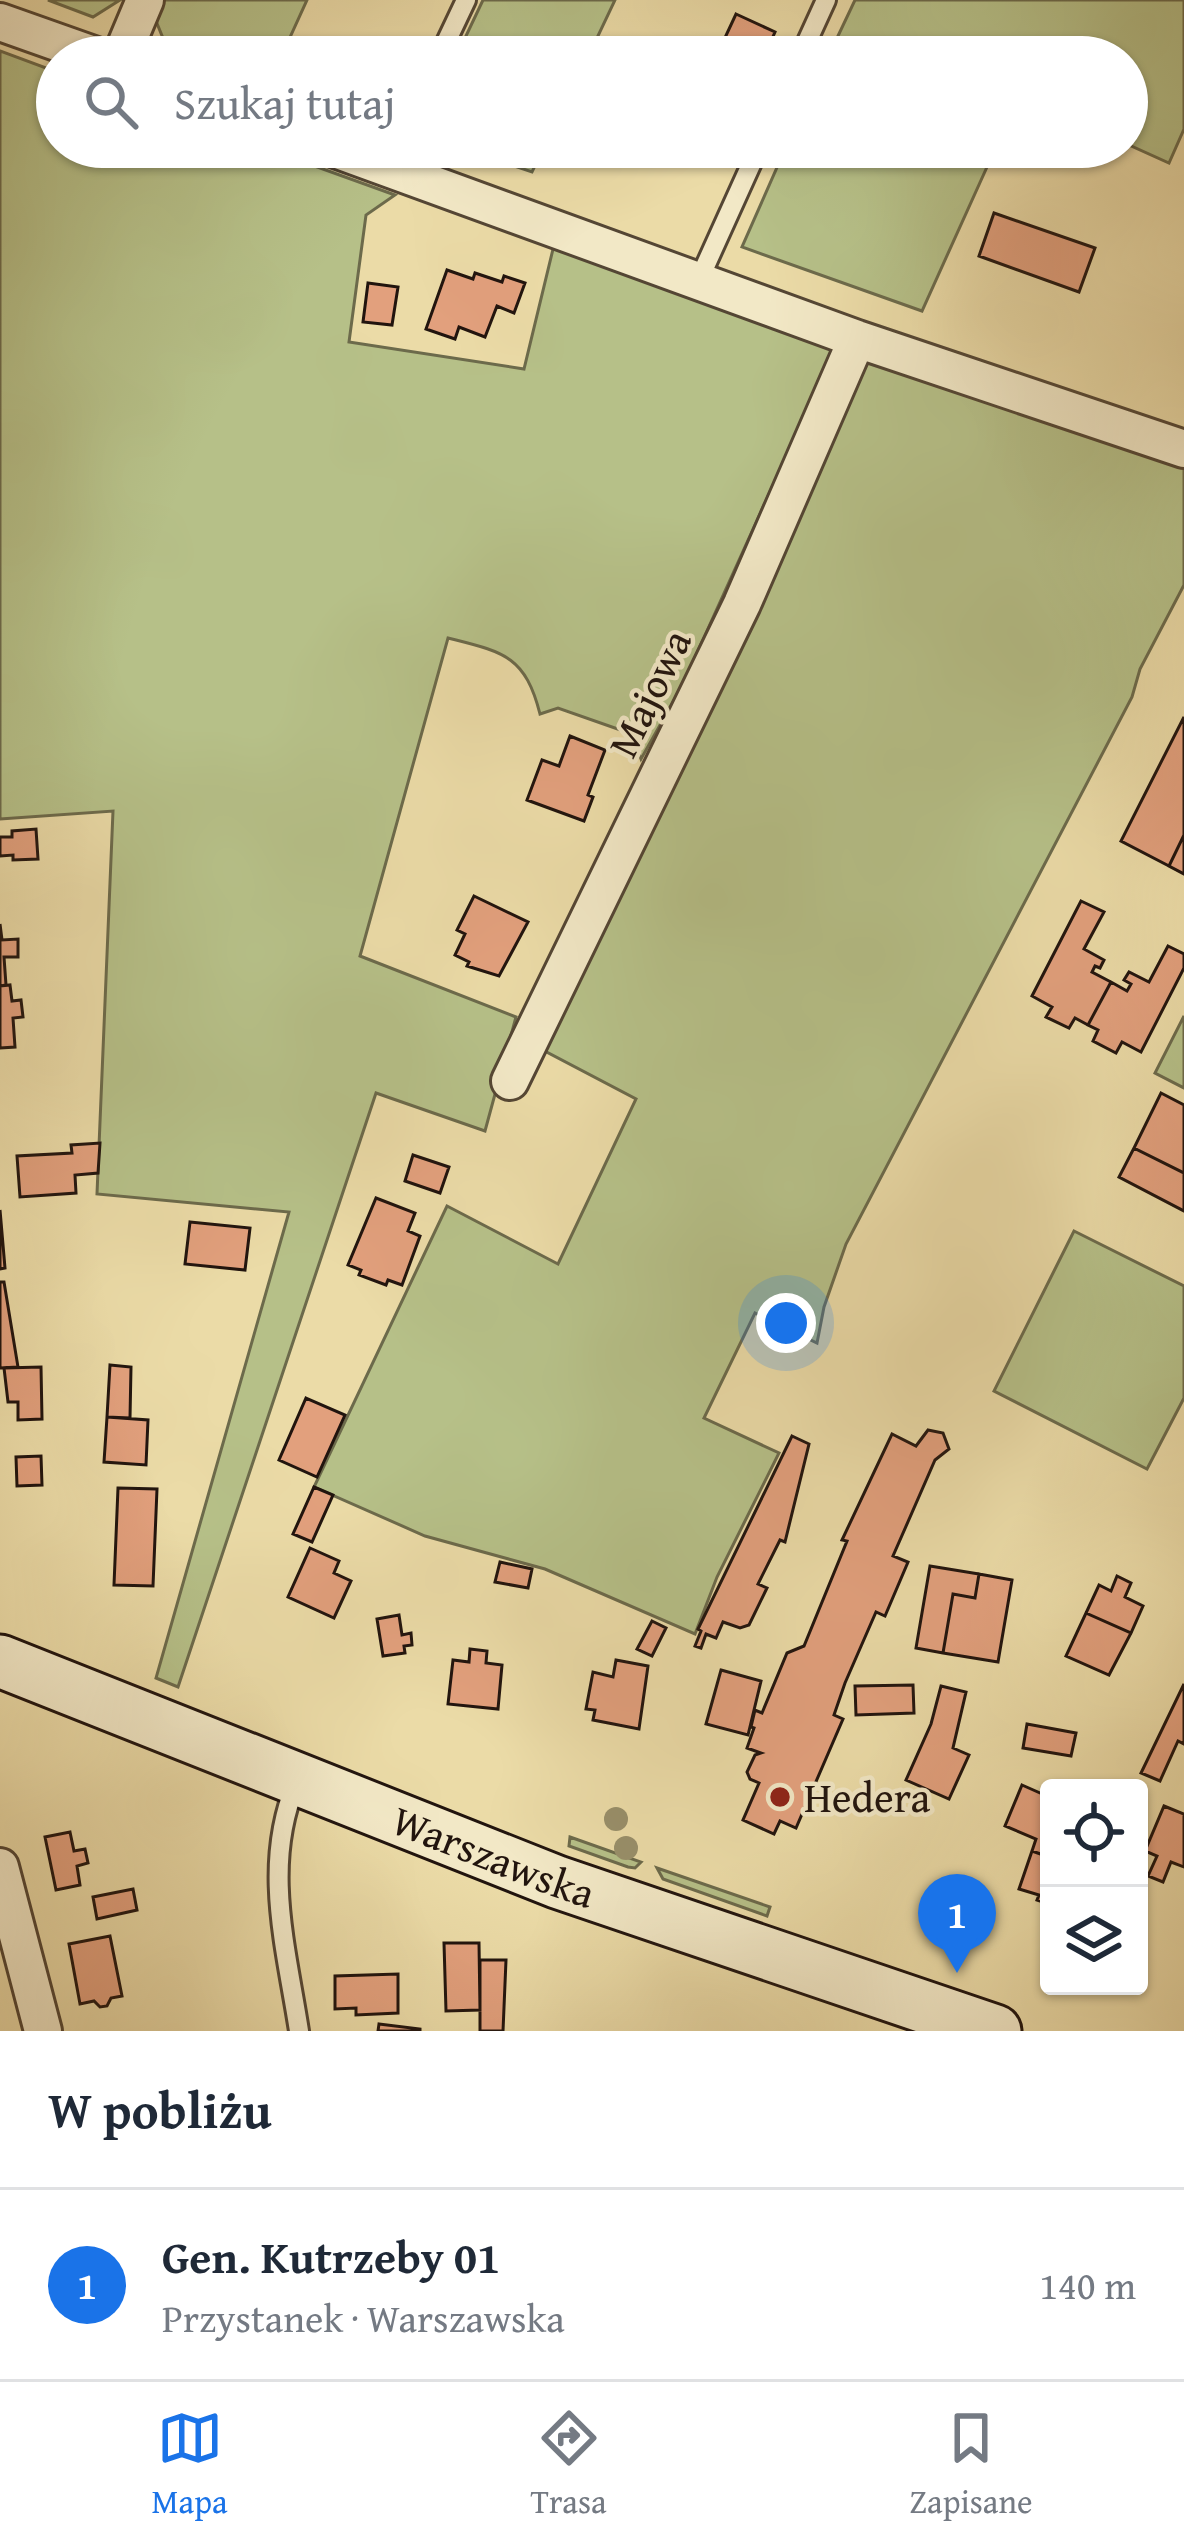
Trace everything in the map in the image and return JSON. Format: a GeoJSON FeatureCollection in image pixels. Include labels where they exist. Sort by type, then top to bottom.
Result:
{"type":"FeatureCollection","features":[{"type":"Feature","properties":{"kind":"main road","name":"Warszawska"},"geometry":{"type":"LineString","coordinates":[[0,1661],[557,1882],[995,2031]]}},
{"type":"Feature","properties":{"kind":"street"},"geometry":{"type":"LineString","coordinates":[[130,36],[145,0]]}},
{"type":"Feature","properties":{"kind":"street"},"geometry":{"type":"LineString","coordinates":[[0,22],[40,36]]}},
{"type":"Feature","properties":{"kind":"street"},"geometry":{"type":"LineString","coordinates":[[417,168],[698,282],[1184,449]]}},
{"type":"Feature","properties":{"kind":"street","name":"Majowa"},"geometry":{"type":"LineString","coordinates":[[510,1081],[742,604],[857,339]]}},
{"type":"Feature","properties":{"kind":"street"},"geometry":{"type":"LineString","coordinates":[[0,1867],[43,2031]]}},
{"type":"Feature","properties":{"kind":"lane"},"geometry":{"type":"LineString","coordinates":[[449,36],[466,0]]}},
{"type":"Feature","properties":{"kind":"lane"},"geometry":{"type":"LineString","coordinates":[[810,36],[826,0]]}},
{"type":"Feature","properties":{"kind":"lane"},"geometry":{"type":"LineString","coordinates":[[698,282],[750,168]]}},
{"type":"Feature","properties":{"kind":"lane"},"geometry":{"type":"LineString","coordinates":[[298,1780],[283,1816],[276,1858],[277,1895],[299,2031]]}},
{"type":"Feature","properties":{"kind":"green space"},"geometry":{"type":"Polygon","coordinates":[[[48,0],[120,0],[93,17],[48,0]]]}},
{"type":"Feature","properties":{"kind":"green space"},"geometry":{"type":"Polygon","coordinates":[[[161,0],[307,0],[291,36],[162,36],[154,16],[161,0]]]}},
{"type":"Feature","properties":{"kind":"green space"},"geometry":{"type":"Polygon","coordinates":[[[483,0],[615,0],[598,36],[466,36],[483,0]]]}},
{"type":"Feature","properties":{"kind":"green space"},"geometry":{"type":"Polygon","coordinates":[[[855,0],[1184,0],[1184,129],[1169,163],[1148,154],[1148,36],[838,36],[855,0]]]}},
{"type":"Feature","properties":{"kind":"green space"},"geometry":{"type":"Polygon","coordinates":[[[0,51],[36,64],[36,168],[320,168],[395,195],[366,215],[349,342],[524,369],[554,245],[836,346],[682,686],[641,759],[632,734],[558,708],[540,714],[527,679],[509,659],[448,638],[360,956],[516,1017],[485,1131],[376,1093],[178,1687],[156,1678],[289,1212],[97,1194],[113,811],[0,819],[0,51]]]}},
{"type":"Feature","properties":{"kind":"green space"},"geometry":{"type":"Polygon","coordinates":[[[777,168],[987,168],[922,311],[742,247],[777,168]]]}},
{"type":"Feature","properties":{"kind":"green space"},"geometry":{"type":"Polygon","coordinates":[[[857,353],[1184,466],[1184,585],[1140,669],[1132,697],[846,1244],[817,1343],[755,1313],[704,1418],[779,1453],[717,1577],[695,1634],[545,1569],[425,1536],[314,1487],[447,1206],[558,1264],[636,1099],[541,1049],[857,353]]]}},
{"type":"Feature","properties":{"kind":"green space"},"geometry":{"type":"Polygon","coordinates":[[[1184,1016],[1184,1088],[1155,1073],[1184,1016]]]}},
{"type":"Feature","properties":{"kind":"green space"},"geometry":{"type":"Polygon","coordinates":[[[1074,1231],[1184,1286],[1184,1398],[1147,1469],[994,1391],[1074,1231]]]}},
{"type":"Feature","properties":{"kind":"green space"},"geometry":{"type":"Polygon","coordinates":[[[570,1837],[641,1862],[628,1867],[569,1846],[570,1837]]]}},
{"type":"Feature","properties":{"kind":"green space"},"geometry":{"type":"Polygon","coordinates":[[[657,1868],[770,1907],[767,1916],[663,1879],[657,1868]]]}},
{"type":"Feature","properties":{"kind":"building"},"geometry":{"type":"Polygon","coordinates":[[[736,14],[775,32],[773,36],[726,36],[736,14]]]}},
{"type":"Feature","properties":{"kind":"building"},"geometry":{"type":"Polygon","coordinates":[[[994,213],[1095,248],[1079,292],[979,256],[994,213]]]}},
{"type":"Feature","properties":{"kind":"building"},"geometry":{"type":"Polygon","coordinates":[[[447,270],[473,279],[475,273],[525,283],[514,313],[497,306],[485,337],[459,327],[455,339],[426,329],[447,270]]]}},
{"type":"Feature","properties":{"kind":"building"},"geometry":{"type":"Polygon","coordinates":[[[368,283],[398,287],[392,325],[363,322],[368,283]]]}},
{"type":"Feature","properties":{"kind":"building"},"geometry":{"type":"Polygon","coordinates":[[[1184,717],[1184,835],[1169,866],[1121,841],[1184,717]]]}},
{"type":"Feature","properties":{"kind":"building"},"geometry":{"type":"Polygon","coordinates":[[[570,736],[605,750],[584,821],[527,800],[542,760],[559,766],[570,736]]]}},
{"type":"Feature","properties":{"kind":"building"},"geometry":{"type":"Polygon","coordinates":[[[36,829],[38,859],[0,856],[0,837],[36,829]]]}},
{"type":"Feature","properties":{"kind":"building"},"geometry":{"type":"Polygon","coordinates":[[[1184,835],[1184,874],[1169,866],[1184,835]]]}},
{"type":"Feature","properties":{"kind":"building"},"geometry":{"type":"Polygon","coordinates":[[[474,896],[528,922],[499,976],[467,966],[469,962],[455,955],[465,934],[457,930],[474,896]]]}},
{"type":"Feature","properties":{"kind":"building"},"geometry":{"type":"Polygon","coordinates":[[[1081,901],[1104,912],[1084,949],[1104,960],[1092,972],[1111,982],[1088,1025],[1075,1018],[1069,1028],[1046,1017],[1052,1007],[1032,996],[1081,901]]]}},
{"type":"Feature","properties":{"kind":"building"},"geometry":{"type":"Polygon","coordinates":[[[0,924],[2,940],[18,939],[18,957],[4,957],[6,985],[0,986],[0,924]]]}},
{"type":"Feature","properties":{"kind":"building"},"geometry":{"type":"Polygon","coordinates":[[[1168,946],[1184,954],[1184,968],[1141,1052],[1122,1042],[1116,1053],[1093,1041],[1098,1030],[1088,1025],[1111,982],[1127,991],[1131,984],[1124,980],[1129,972],[1149,982],[1168,946]]]}},
{"type":"Feature","properties":{"kind":"building"},"geometry":{"type":"Polygon","coordinates":[[[10,985],[12,1001],[21,1000],[23,1017],[13,1018],[15,1047],[0,1048],[0,986],[10,985]]]}},
{"type":"Feature","properties":{"kind":"building"},"geometry":{"type":"Polygon","coordinates":[[[1161,1093],[1184,1105],[1184,1173],[1134,1148],[1161,1093]]]}},
{"type":"Feature","properties":{"kind":"building"},"geometry":{"type":"Polygon","coordinates":[[[100,1143],[98,1173],[75,1175],[76,1193],[20,1197],[17,1156],[72,1153],[71,1145],[100,1143]]]}},
{"type":"Feature","properties":{"kind":"building"},"geometry":{"type":"Polygon","coordinates":[[[1134,1148],[1184,1173],[1184,1211],[1119,1177],[1134,1148]]]}},
{"type":"Feature","properties":{"kind":"building"},"geometry":{"type":"Polygon","coordinates":[[[413,1155],[449,1167],[440,1193],[405,1181],[413,1155]]]}},
{"type":"Feature","properties":{"kind":"building"},"geometry":{"type":"Polygon","coordinates":[[[376,1198],[415,1213],[408,1231],[420,1236],[402,1285],[388,1280],[386,1285],[359,1275],[361,1270],[348,1265],[376,1198]]]}},
{"type":"Feature","properties":{"kind":"building"},"geometry":{"type":"Polygon","coordinates":[[[0,1210],[5,1268],[0,1269],[0,1210]]]}},
{"type":"Feature","properties":{"kind":"building"},"geometry":{"type":"Polygon","coordinates":[[[190,1222],[250,1228],[245,1270],[185,1264],[190,1222]]]}},
{"type":"Feature","properties":{"kind":"building"},"geometry":{"type":"Polygon","coordinates":[[[0,1282],[4,1282],[18,1367],[0,1368],[0,1282]]]}},
{"type":"Feature","properties":{"kind":"building"},"geometry":{"type":"Polygon","coordinates":[[[110,1365],[131,1367],[130,1418],[107,1417],[110,1365]]]}},
{"type":"Feature","properties":{"kind":"building"},"geometry":{"type":"Polygon","coordinates":[[[41,1367],[42,1419],[18,1420],[18,1402],[8,1402],[4,1368],[41,1367]]]}},
{"type":"Feature","properties":{"kind":"building"},"geometry":{"type":"Polygon","coordinates":[[[306,1398],[345,1415],[317,1477],[279,1460],[306,1398]]]}},
{"type":"Feature","properties":{"kind":"building"},"geometry":{"type":"Polygon","coordinates":[[[107,1417],[148,1420],[146,1465],[104,1462],[107,1417]]]}},
{"type":"Feature","properties":{"kind":"building"},"geometry":{"type":"Polygon","coordinates":[[[928,1430],[943,1433],[949,1449],[935,1460],[893,1556],[908,1562],[885,1616],[876,1612],[845,1683],[834,1715],[843,1719],[796,1828],[780,1821],[774,1834],[743,1820],[759,1783],[747,1772],[755,1755],[761,1753],[747,1748],[755,1710],[762,1713],[787,1653],[804,1646],[847,1541],[842,1540],[892,1434],[916,1446],[928,1430]]]}},
{"type":"Feature","properties":{"kind":"building"},"geometry":{"type":"Polygon","coordinates":[[[792,1436],[809,1444],[785,1542],[780,1540],[758,1584],[767,1588],[749,1625],[740,1628],[723,1622],[716,1638],[706,1634],[701,1648],[695,1646],[698,1629],[792,1436]]]}},
{"type":"Feature","properties":{"kind":"building"},"geometry":{"type":"Polygon","coordinates":[[[41,1456],[42,1485],[17,1486],[16,1457],[41,1456]]]}},
{"type":"Feature","properties":{"kind":"building"},"geometry":{"type":"Polygon","coordinates":[[[314,1487],[333,1495],[312,1542],[293,1534],[314,1487]]]}},
{"type":"Feature","properties":{"kind":"building"},"geometry":{"type":"Polygon","coordinates":[[[118,1488],[157,1489],[153,1586],[114,1585],[118,1488]]]}},
{"type":"Feature","properties":{"kind":"building"},"geometry":{"type":"Polygon","coordinates":[[[310,1548],[339,1561],[334,1573],[351,1581],[334,1618],[288,1597],[310,1548]]]}},
{"type":"Feature","properties":{"kind":"building"},"geometry":{"type":"Polygon","coordinates":[[[500,1562],[532,1569],[528,1588],[495,1582],[500,1562]]]}},
{"type":"Feature","properties":{"kind":"building"},"geometry":{"type":"Polygon","coordinates":[[[930,1566],[979,1574],[975,1598],[953,1594],[943,1653],[916,1648],[930,1566]]]}},
{"type":"Feature","properties":{"kind":"building"},"geometry":{"type":"Polygon","coordinates":[[[979,1574],[1012,1580],[998,1662],[943,1653],[953,1594],[975,1598],[979,1574]]]}},
{"type":"Feature","properties":{"kind":"building"},"geometry":{"type":"Polygon","coordinates":[[[1117,1576],[1131,1583],[1125,1597],[1143,1606],[1131,1633],[1086,1613],[1099,1585],[1111,1591],[1117,1576]]]}},
{"type":"Feature","properties":{"kind":"building"},"geometry":{"type":"Polygon","coordinates":[[[1086,1613],[1131,1633],[1109,1675],[1066,1656],[1086,1613]]]}},
{"type":"Feature","properties":{"kind":"building"},"geometry":{"type":"Polygon","coordinates":[[[399,1615],[402,1635],[411,1633],[412,1645],[404,1646],[405,1653],[383,1656],[377,1619],[399,1615]]]}},
{"type":"Feature","properties":{"kind":"building"},"geometry":{"type":"Polygon","coordinates":[[[652,1621],[666,1628],[652,1656],[637,1649],[652,1621]]]}},
{"type":"Feature","properties":{"kind":"building"},"geometry":{"type":"Polygon","coordinates":[[[470,1649],[487,1651],[486,1663],[502,1665],[498,1709],[448,1704],[453,1660],[469,1662],[470,1649]]]}},
{"type":"Feature","properties":{"kind":"building"},"geometry":{"type":"Polygon","coordinates":[[[616,1660],[648,1666],[639,1729],[593,1720],[595,1710],[586,1709],[593,1672],[613,1677],[616,1660]]]}},
{"type":"Feature","properties":{"kind":"building"},"geometry":{"type":"Polygon","coordinates":[[[721,1670],[761,1681],[748,1735],[706,1724],[721,1670]]]}},
{"type":"Feature","properties":{"kind":"building"},"geometry":{"type":"Polygon","coordinates":[[[1184,1684],[1184,1744],[1178,1741],[1160,1781],[1141,1773],[1184,1684]]]}},
{"type":"Feature","properties":{"kind":"building"},"geometry":{"type":"Polygon","coordinates":[[[913,1685],[914,1713],[856,1715],[855,1686],[913,1685]]]}},
{"type":"Feature","properties":{"kind":"building"},"geometry":{"type":"Polygon","coordinates":[[[941,1686],[966,1692],[953,1748],[969,1755],[949,1799],[906,1780],[931,1724],[941,1686]]]}},
{"type":"Feature","properties":{"kind":"building"},"geometry":{"type":"Polygon","coordinates":[[[1027,1724],[1076,1733],[1071,1756],[1023,1748],[1027,1724]]]}},
{"type":"Feature","properties":{"kind":"building"},"geometry":{"type":"Polygon","coordinates":[[[1022,1785],[1040,1793],[1040,1854],[1032,1851],[1036,1839],[1005,1826],[1022,1785]]]}},
{"type":"Feature","properties":{"kind":"building"},"geometry":{"type":"Polygon","coordinates":[[[1164,1806],[1184,1814],[1184,1867],[1171,1862],[1163,1882],[1148,1876],[1157,1856],[1148,1852],[1164,1806]]]}},
{"type":"Feature","properties":{"kind":"building"},"geometry":{"type":"Polygon","coordinates":[[[70,1832],[74,1851],[85,1849],[88,1863],[77,1866],[80,1885],[56,1890],[45,1837],[70,1832]]]}},
{"type":"Feature","properties":{"kind":"building"},"geometry":{"type":"Polygon","coordinates":[[[1032,1851],[1040,1854],[1040,1901],[1039,1895],[1019,1889],[1032,1851]]]}},
{"type":"Feature","properties":{"kind":"building"},"geometry":{"type":"Polygon","coordinates":[[[133,1889],[137,1910],[97,1919],[93,1897],[133,1889]]]}},
{"type":"Feature","properties":{"kind":"building"},"geometry":{"type":"Polygon","coordinates":[[[110,1936],[122,1996],[111,1998],[107,2006],[94,2001],[80,2004],[69,1944],[110,1936]]]}},
{"type":"Feature","properties":{"kind":"building"},"geometry":{"type":"Polygon","coordinates":[[[444,1943],[479,1943],[480,2010],[446,2011],[444,1943]]]}},
{"type":"Feature","properties":{"kind":"building"},"geometry":{"type":"Polygon","coordinates":[[[480,1960],[506,1960],[503,2031],[480,2031],[480,1960]]]}},
{"type":"Feature","properties":{"kind":"building"},"geometry":{"type":"Polygon","coordinates":[[[398,1974],[398,2013],[356,2015],[356,2008],[335,2009],[335,1976],[398,1974]]]}},
{"type":"Feature","properties":{"kind":"building"},"geometry":{"type":"Polygon","coordinates":[[[379,2024],[420,2029],[420,2031],[378,2031],[379,2024]]]}},
{"type":"Feature","properties":{"kind":"place","name":"Hedera"},"geometry":{"type":"Point","coordinates":[780,1797]}},
{"type":"Feature","properties":{"kind":"place","name":"Gen. Kutrzeby 01"},"geometry":{"type":"Point","coordinates":[957,1973]}}]}
